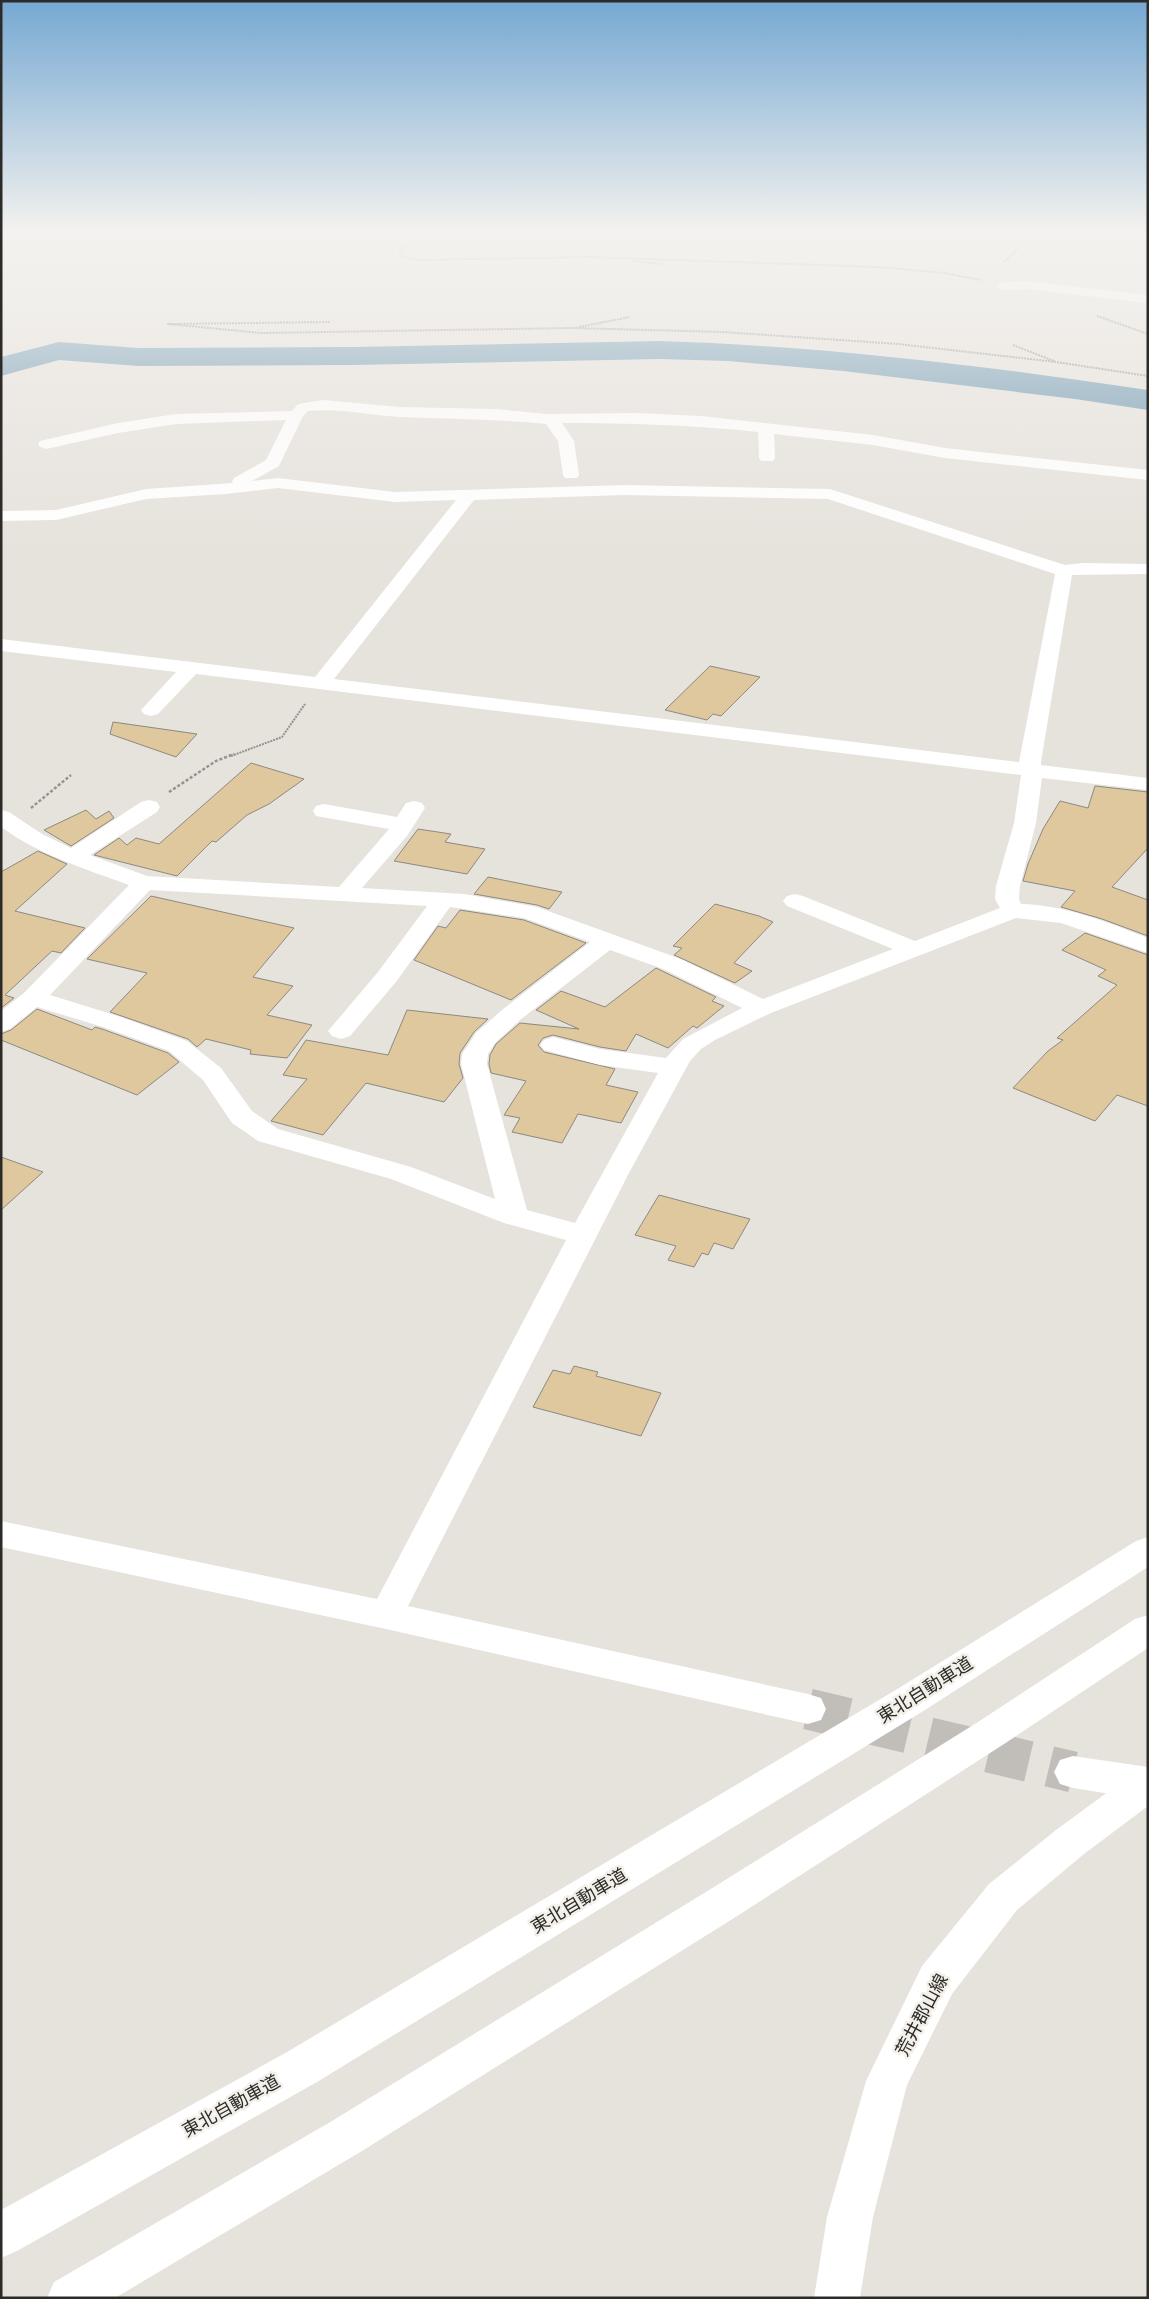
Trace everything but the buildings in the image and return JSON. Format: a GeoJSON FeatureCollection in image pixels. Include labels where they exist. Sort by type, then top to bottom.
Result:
{"type":"FeatureCollection","features":[{"type":"Feature","properties":{"kind":"main road"},"geometry":{"type":"LineString","coordinates":[[226,489],[274,463],[296,415],[303,407],[323,405],[400,412],[496,414],[551,419],[667,419],[874,440],[924,450],[986,458],[1148,475]]}},
{"type":"Feature","properties":{"kind":"main road"},"geometry":{"type":"LineString","coordinates":[[46,444],[118,428],[176,419],[296,415]]}},
{"type":"Feature","properties":{"kind":"main road"},"geometry":{"type":"LineString","coordinates":[[551,419],[566,442],[571,475]]}},
{"type":"Feature","properties":{"kind":"main road"},"geometry":{"type":"LineString","coordinates":[[767,429],[765,437],[767,458]]}},
{"type":"Feature","properties":{"kind":"main road"},"geometry":{"type":"LineString","coordinates":[[1,516],[56,515],[159,492],[226,489],[278,483],[395,496],[625,490],[830,494],[1064,571],[1083,568],[1148,569]]}},
{"type":"Feature","properties":{"kind":"main road"},"geometry":{"type":"LineString","coordinates":[[320,684],[469,495]]}},
{"type":"Feature","properties":{"kind":"main road"},"geometry":{"type":"LineString","coordinates":[[1013,911],[1007,899],[1008,886],[1027,809],[1033,770],[1030,762],[1064,571]]}},
{"type":"Feature","properties":{"kind":"main road"},"geometry":{"type":"LineString","coordinates":[[1,645],[1148,784]]}},
{"type":"Feature","properties":{"kind":"main road"},"geometry":{"type":"LineString","coordinates":[[150,710],[191,668]]}},
{"type":"Feature","properties":{"kind":"main road"},"geometry":{"type":"LineString","coordinates":[[72,857],[149,807]]}},
{"type":"Feature","properties":{"kind":"main road"},"geometry":{"type":"LineString","coordinates":[[324,811],[409,817],[345,894]]}},
{"type":"Feature","properties":{"kind":"main road"},"geometry":{"type":"LineString","coordinates":[[5,821],[72,857],[144,883],[442,900],[488,904],[528,912],[672,964],[762,1008]]}},
{"type":"Feature","properties":{"kind":"main road"},"geometry":{"type":"LineString","coordinates":[[1,1024],[33,998],[144,883]]}},
{"type":"Feature","properties":{"kind":"main road"},"geometry":{"type":"LineString","coordinates":[[341,1031],[387,978],[442,900]]}},
{"type":"Feature","properties":{"kind":"main road"},"geometry":{"type":"LineString","coordinates":[[795,901],[914,949]]}},
{"type":"Feature","properties":{"kind":"main road"},"geometry":{"type":"LineString","coordinates":[[386,1615],[673,1067],[692,1044],[762,1008],[1013,911],[1072,919],[1148,946]]}},
{"type":"Feature","properties":{"kind":"main road"},"geometry":{"type":"LineString","coordinates":[[514,1216],[474,1064],[475,1054],[485,1038],[511,1015],[608,940]]}},
{"type":"Feature","properties":{"kind":"main road"},"geometry":{"type":"LineString","coordinates":[[33,998],[112,1022],[178,1046],[212,1074],[223,1087],[242,1117],[268,1135],[401,1174],[514,1216],[584,1235]]}},
{"type":"Feature","properties":{"kind":"main road"},"geometry":{"type":"LineString","coordinates":[[553,1045],[600,1057],[673,1067]]}},
{"type":"Feature","properties":{"kind":"main road"},"geometry":{"type":"LineString","coordinates":[[1,1534],[386,1615],[808,1709]]}},
{"type":"Feature","properties":{"kind":"main road","name":"東北自動車道"},"geometry":{"type":"LineString","coordinates":[[1,2235],[302,2066],[651,1858],[912,1699],[1148,1550]]}},
{"type":"Feature","properties":{"kind":"main road"},"geometry":{"type":"LineString","coordinates":[[70,2298],[347,2136],[991,1733],[1148,1629]]}},
{"type":"Feature","properties":{"kind":"main road"},"geometry":{"type":"LineString","coordinates":[[1073,1772],[1148,1784]]}},
{"type":"Feature","properties":{"kind":"main road","name":"荒井郡山線"},"geometry":{"type":"LineString","coordinates":[[837,2298],[850,2218],[887,2081],[937,1980],[1003,1897],[1070,1842],[1148,1784]]}},
{"type":"Feature","properties":{"kind":"path"},"geometry":{"type":"LineString","coordinates":[[847,339],[1056,362],[1148,376]]}},
{"type":"Feature","properties":{"kind":"path"},"geometry":{"type":"LineString","coordinates":[[1013,345],[1056,362]]}},
{"type":"Feature","properties":{"kind":"path"},"geometry":{"type":"LineString","coordinates":[[149,807],[216,761],[282,737],[320,684]]}},
{"type":"Feature","properties":{"kind":"path"},"geometry":{"type":"LineString","coordinates":[[5,821],[71,775]]}},
{"type":"Feature","properties":{"kind":"waterway"},"geometry":{"type":"LineString","coordinates":[[1,367],[34,356],[59,351],[138,357],[353,356],[659,350],[728,352],[843,362],[1075,389],[1148,400]]}},
{"type":"Feature","properties":{"kind":"tunnel"},"geometry":{"type":"LineString","coordinates":[[808,1709],[1073,1772]]}}]}
